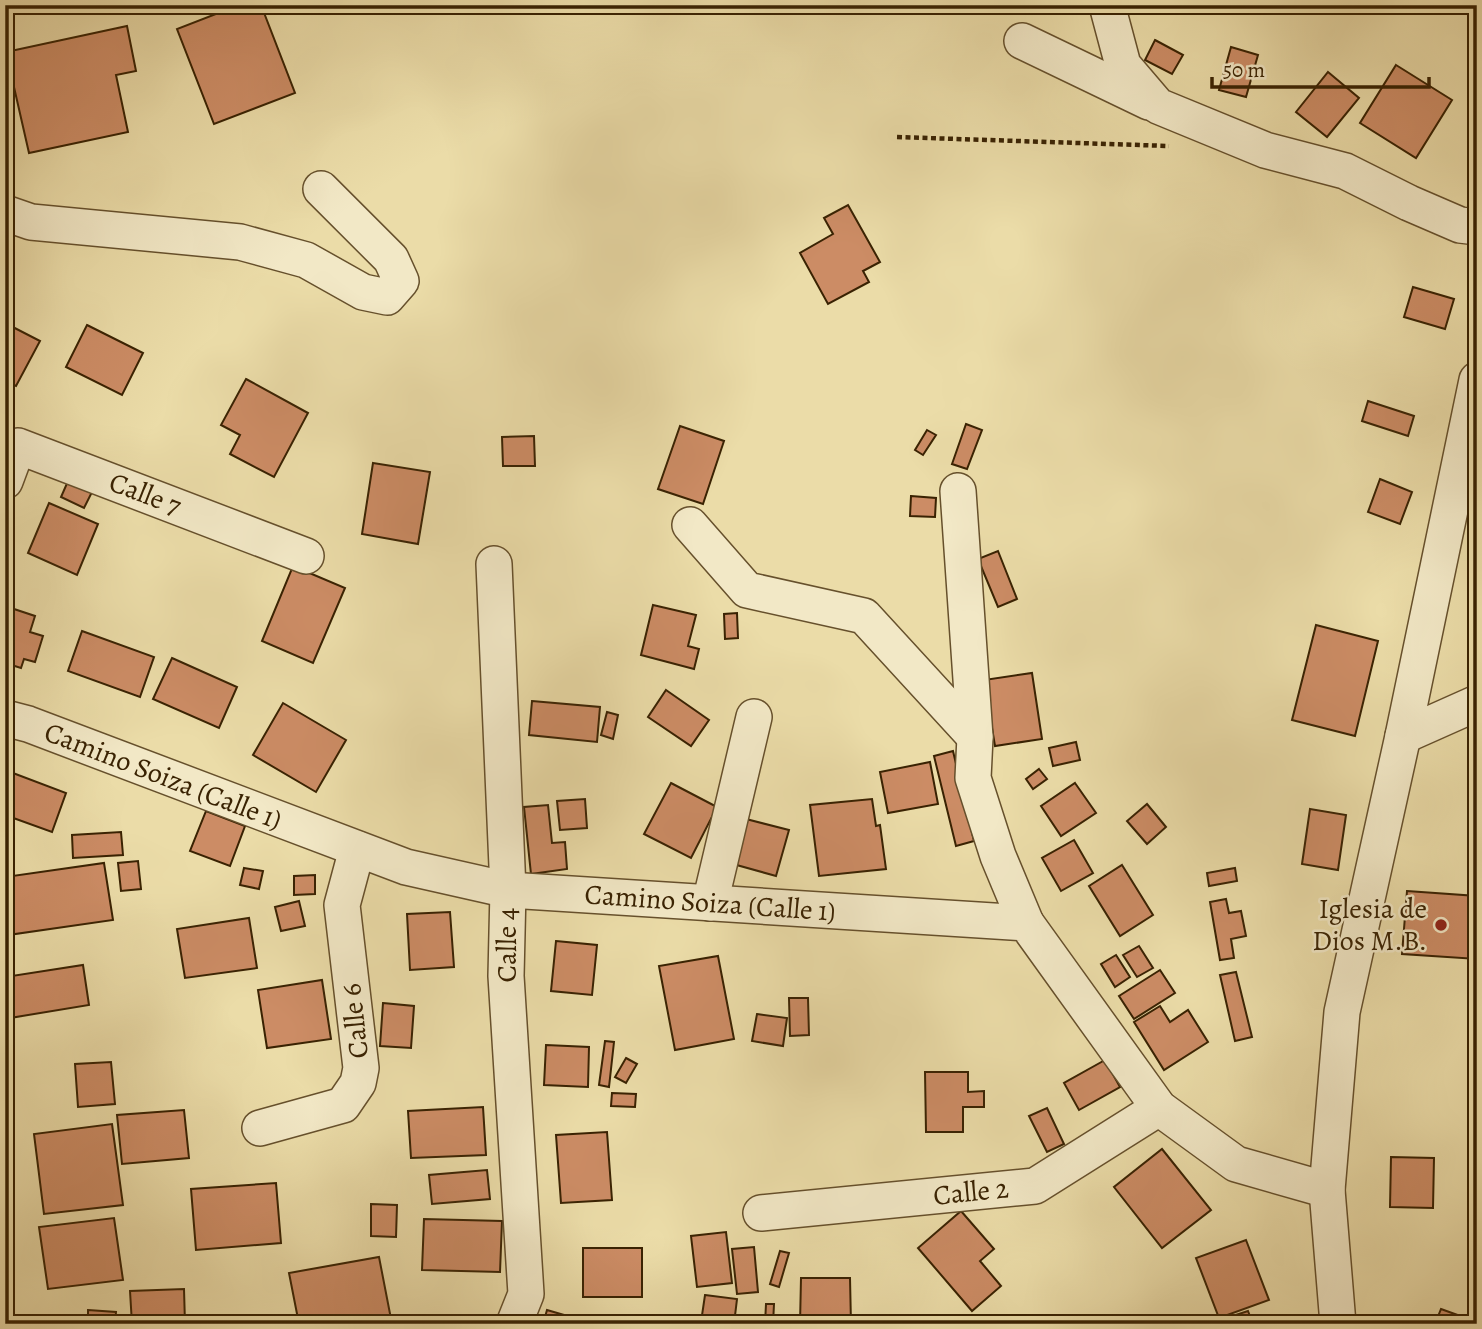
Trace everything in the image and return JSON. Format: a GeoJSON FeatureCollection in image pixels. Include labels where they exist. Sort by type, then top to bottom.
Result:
{"type":"FeatureCollection","features":[{"type":"Feature","properties":{"kind":"street"},"geometry":{"type":"LineString","coordinates":[[1107,5],[1123,65],[1158,106]]}},
{"type":"Feature","properties":{"kind":"street"},"geometry":{"type":"LineString","coordinates":[[1022,41],[1158,106],[1265,149],[1345,171],[1460,225],[1477,227]]}},
{"type":"Feature","properties":{"kind":"street"},"geometry":{"type":"LineString","coordinates":[[5,213],[31,222],[240,242],[306,260],[363,292],[387,297],[401,281],[391,259],[321,189]]}},
{"type":"Feature","properties":{"kind":"street"},"geometry":{"type":"LineString","coordinates":[[1338,1324],[1327,1190],[1342,1012],[1477,380]]}},
{"type":"Feature","properties":{"kind":"street","name":"Calle 7"},"geometry":{"type":"LineString","coordinates":[[5,481],[18,446],[306,556]]}},
{"type":"Feature","properties":{"kind":"street"},"geometry":{"type":"LineString","coordinates":[[958,491],[975,737],[973,778],[998,856],[1026,923],[1159,1108],[1236,1164],[1327,1190]]}},
{"type":"Feature","properties":{"kind":"street"},"geometry":{"type":"LineString","coordinates":[[690,525],[747,590],[864,616],[975,737]]}},
{"type":"Feature","properties":{"kind":"street","name":"Calle 4"},"geometry":{"type":"LineString","coordinates":[[494,564],[508,890],[506,976],[526,1294],[514,1324]]}},
{"type":"Feature","properties":{"kind":"street"},"geometry":{"type":"LineString","coordinates":[[1403,736],[1477,702]]}},
{"type":"Feature","properties":{"kind":"street"},"geometry":{"type":"LineString","coordinates":[[710,903],[754,717]]}},
{"type":"Feature","properties":{"kind":"street","name":"Camino Soiza (Calle 1)"},"geometry":{"type":"LineString","coordinates":[[5,718],[28,724],[406,867],[508,890],[1026,923]]}},
{"type":"Feature","properties":{"kind":"street","name":"Calle 6"},"geometry":{"type":"LineString","coordinates":[[260,1128],[343,1105],[358,1083],[361,1068],[341,905],[357,849]]}},
{"type":"Feature","properties":{"kind":"street","name":"Calle 2"},"geometry":{"type":"LineString","coordinates":[[761,1213],[1035,1186],[1159,1108]]}},
{"type":"Feature","properties":{"kind":"path"},"geometry":{"type":"LineString","coordinates":[[897,138],[1169,146]]}},
{"type":"Feature","properties":{"kind":"building"},"geometry":{"type":"Polygon","coordinates":[[[239,5],[261,5],[295,93],[214,124],[177,29],[239,5]]]}},
{"type":"Feature","properties":{"kind":"building"},"geometry":{"type":"Polygon","coordinates":[[[127,26],[136,71],[116,75],[128,132],[29,153],[6,52],[127,26]]]}},
{"type":"Feature","properties":{"kind":"building"},"geometry":{"type":"Polygon","coordinates":[[[1155,40],[1183,55],[1172,74],[1145,60],[1155,40]]]}},
{"type":"Feature","properties":{"kind":"building"},"geometry":{"type":"Polygon","coordinates":[[[1231,47],[1258,55],[1246,97],[1219,90],[1231,47]]]}},
{"type":"Feature","properties":{"kind":"building"},"geometry":{"type":"Polygon","coordinates":[[[1396,65],[1452,100],[1416,158],[1360,123],[1396,65]]]}},
{"type":"Feature","properties":{"kind":"building"},"geometry":{"type":"Polygon","coordinates":[[[1328,72],[1359,98],[1327,137],[1296,112],[1328,72]]]}},
{"type":"Feature","properties":{"kind":"building"},"geometry":{"type":"Polygon","coordinates":[[[848,205],[880,262],[863,271],[869,282],[828,304],[800,253],[833,234],[824,218],[848,205]]]}},
{"type":"Feature","properties":{"kind":"building"},"geometry":{"type":"Polygon","coordinates":[[[1413,287],[1454,299],[1445,329],[1404,317],[1413,287]]]}},
{"type":"Feature","properties":{"kind":"building"},"geometry":{"type":"Polygon","coordinates":[[[5,323],[40,341],[16,386],[5,381],[5,323]]]}},
{"type":"Feature","properties":{"kind":"building"},"geometry":{"type":"Polygon","coordinates":[[[87,325],[143,353],[122,395],[66,367],[87,325]]]}},
{"type":"Feature","properties":{"kind":"building"},"geometry":{"type":"Polygon","coordinates":[[[246,379],[308,413],[274,477],[230,454],[240,435],[221,425],[246,379]]]}},
{"type":"Feature","properties":{"kind":"building"},"geometry":{"type":"Polygon","coordinates":[[[1368,401],[1414,416],[1408,436],[1362,421],[1368,401]]]}},
{"type":"Feature","properties":{"kind":"building"},"geometry":{"type":"Polygon","coordinates":[[[966,424],[982,430],[967,469],[952,464],[966,424]]]}},
{"type":"Feature","properties":{"kind":"building"},"geometry":{"type":"Polygon","coordinates":[[[680,426],[724,441],[703,504],[658,489],[680,426]]]}},
{"type":"Feature","properties":{"kind":"building"},"geometry":{"type":"Polygon","coordinates":[[[927,430],[936,435],[923,455],[915,450],[927,430]]]}},
{"type":"Feature","properties":{"kind":"building"},"geometry":{"type":"Polygon","coordinates":[[[534,436],[535,466],[503,466],[502,437],[534,436]]]}},
{"type":"Feature","properties":{"kind":"building"},"geometry":{"type":"Polygon","coordinates":[[[373,463],[430,472],[418,544],[362,534],[373,463]]]}},
{"type":"Feature","properties":{"kind":"building"},"geometry":{"type":"Polygon","coordinates":[[[1380,479],[1412,492],[1400,524],[1368,512],[1380,479]]]}},
{"type":"Feature","properties":{"kind":"building"},"geometry":{"type":"Polygon","coordinates":[[[68,481],[92,492],[84,508],[61,497],[68,481]]]}},
{"type":"Feature","properties":{"kind":"building"},"geometry":{"type":"Polygon","coordinates":[[[911,496],[936,498],[935,517],[910,516],[911,496]]]}},
{"type":"Feature","properties":{"kind":"building"},"geometry":{"type":"Polygon","coordinates":[[[49,503],[98,524],[77,575],[28,553],[49,503]]]}},
{"type":"Feature","properties":{"kind":"building"},"geometry":{"type":"Polygon","coordinates":[[[998,551],[1017,599],[998,607],[978,559],[998,551]]]}},
{"type":"Feature","properties":{"kind":"building"},"geometry":{"type":"Polygon","coordinates":[[[293,566],[345,588],[313,663],[262,641],[293,566]]]}},
{"type":"Feature","properties":{"kind":"building"},"geometry":{"type":"Polygon","coordinates":[[[653,605],[696,615],[688,646],[699,649],[694,669],[641,655],[653,605]]]}},
{"type":"Feature","properties":{"kind":"building"},"geometry":{"type":"Polygon","coordinates":[[[5,606],[35,616],[30,632],[43,636],[35,662],[24,659],[21,668],[5,663],[5,606]]]}},
{"type":"Feature","properties":{"kind":"building"},"geometry":{"type":"Polygon","coordinates":[[[737,613],[738,638],[725,639],[724,614],[737,613]]]}},
{"type":"Feature","properties":{"kind":"building"},"geometry":{"type":"Polygon","coordinates":[[[1316,625],[1378,641],[1355,736],[1292,720],[1316,625]]]}},
{"type":"Feature","properties":{"kind":"building"},"geometry":{"type":"Polygon","coordinates":[[[82,631],[154,657],[140,697],[68,671],[82,631]]]}},
{"type":"Feature","properties":{"kind":"building"},"geometry":{"type":"Polygon","coordinates":[[[172,658],[237,687],[219,728],[153,699],[172,658]]]}},
{"type":"Feature","properties":{"kind":"building"},"geometry":{"type":"Polygon","coordinates":[[[1032,673],[1042,739],[995,746],[984,680],[1032,673]]]}},
{"type":"Feature","properties":{"kind":"building"},"geometry":{"type":"Polygon","coordinates":[[[666,690],[709,720],[691,746],[648,717],[666,690]]]}},
{"type":"Feature","properties":{"kind":"building"},"geometry":{"type":"Polygon","coordinates":[[[532,701],[600,707],[597,742],[529,735],[532,701]]]}},
{"type":"Feature","properties":{"kind":"building"},"geometry":{"type":"Polygon","coordinates":[[[283,703],[346,740],[316,792],[253,755],[283,703]]]}},
{"type":"Feature","properties":{"kind":"building"},"geometry":{"type":"Polygon","coordinates":[[[607,712],[618,715],[613,739],[601,735],[607,712]]]}},
{"type":"Feature","properties":{"kind":"building"},"geometry":{"type":"Polygon","coordinates":[[[1076,742],[1080,760],[1053,766],[1049,748],[1076,742]]]}},
{"type":"Feature","properties":{"kind":"building"},"geometry":{"type":"Polygon","coordinates":[[[953,751],[974,841],[956,846],[934,756],[953,751]]]}},
{"type":"Feature","properties":{"kind":"building"},"geometry":{"type":"Polygon","coordinates":[[[930,762],[938,804],[888,813],[880,772],[930,762]]]}},
{"type":"Feature","properties":{"kind":"building"},"geometry":{"type":"Polygon","coordinates":[[[1039,769],[1047,779],[1033,789],[1026,779],[1039,769]]]}},
{"type":"Feature","properties":{"kind":"building"},"geometry":{"type":"Polygon","coordinates":[[[5,770],[66,793],[52,832],[5,815],[5,770]]]}},
{"type":"Feature","properties":{"kind":"building"},"geometry":{"type":"Polygon","coordinates":[[[671,783],[717,807],[691,858],[644,834],[671,783]]]}},
{"type":"Feature","properties":{"kind":"building"},"geometry":{"type":"Polygon","coordinates":[[[1075,783],[1096,813],[1061,836],[1041,806],[1075,783]]]}},
{"type":"Feature","properties":{"kind":"building"},"geometry":{"type":"Polygon","coordinates":[[[585,799],[587,828],[560,830],[557,801],[585,799]]]}},
{"type":"Feature","properties":{"kind":"building"},"geometry":{"type":"Polygon","coordinates":[[[872,799],[876,826],[880,825],[886,869],[819,876],[810,805],[872,799]]]}},
{"type":"Feature","properties":{"kind":"building"},"geometry":{"type":"Polygon","coordinates":[[[1147,804],[1166,827],[1147,844],[1127,821],[1147,804]]]}},
{"type":"Feature","properties":{"kind":"building"},"geometry":{"type":"Polygon","coordinates":[[[548,805],[552,843],[565,842],[567,869],[531,874],[524,807],[548,805]]]}},
{"type":"Feature","properties":{"kind":"building"},"geometry":{"type":"Polygon","coordinates":[[[1310,809],[1346,815],[1338,870],[1302,864],[1310,809]]]}},
{"type":"Feature","properties":{"kind":"building"},"geometry":{"type":"Polygon","coordinates":[[[206,811],[245,826],[230,866],[190,851],[206,811]]]}},
{"type":"Feature","properties":{"kind":"building"},"geometry":{"type":"Polygon","coordinates":[[[746,819],[789,830],[776,876],[733,864],[746,819]]]}},
{"type":"Feature","properties":{"kind":"building"},"geometry":{"type":"Polygon","coordinates":[[[121,832],[123,855],[73,858],[72,835],[121,832]]]}},
{"type":"Feature","properties":{"kind":"building"},"geometry":{"type":"Polygon","coordinates":[[[1074,840],[1093,873],[1061,891],[1042,858],[1074,840]]]}},
{"type":"Feature","properties":{"kind":"building"},"geometry":{"type":"Polygon","coordinates":[[[138,861],[141,889],[121,891],[118,863],[138,861]]]}},
{"type":"Feature","properties":{"kind":"building"},"geometry":{"type":"Polygon","coordinates":[[[104,863],[113,920],[8,935],[5,877],[104,863]]]}},
{"type":"Feature","properties":{"kind":"building"},"geometry":{"type":"Polygon","coordinates":[[[1122,865],[1153,915],[1120,936],[1089,886],[1122,865]]]}},
{"type":"Feature","properties":{"kind":"building"},"geometry":{"type":"Polygon","coordinates":[[[244,868],[263,871],[259,889],[240,885],[244,868]]]}},
{"type":"Feature","properties":{"kind":"building"},"geometry":{"type":"Polygon","coordinates":[[[1235,868],[1237,881],[1209,886],[1207,873],[1235,868]]]}},
{"type":"Feature","properties":{"kind":"building"},"geometry":{"type":"Polygon","coordinates":[[[315,875],[315,894],[294,895],[294,876],[315,875]]]}},
{"type":"Feature","properties":{"kind":"building","name":"Iglesia de Dios M.B."},"geometry":{"type":"Polygon","coordinates":[[[1407,891],[1477,896],[1477,959],[1402,954],[1407,891]]]}},
{"type":"Feature","properties":{"kind":"building"},"geometry":{"type":"Polygon","coordinates":[[[1226,899],[1229,913],[1241,911],[1246,936],[1231,939],[1234,958],[1220,960],[1210,902],[1226,899]]]}},
{"type":"Feature","properties":{"kind":"building"},"geometry":{"type":"Polygon","coordinates":[[[299,901],[305,926],[281,931],[275,907],[299,901]]]}},
{"type":"Feature","properties":{"kind":"building"},"geometry":{"type":"Polygon","coordinates":[[[450,912],[454,967],[410,970],[407,914],[450,912]]]}},
{"type":"Feature","properties":{"kind":"building"},"geometry":{"type":"Polygon","coordinates":[[[249,918],[257,968],[185,978],[177,929],[249,918]]]}},
{"type":"Feature","properties":{"kind":"building"},"geometry":{"type":"Polygon","coordinates":[[[556,941],[597,945],[592,995],[551,991],[556,941]]]}},
{"type":"Feature","properties":{"kind":"building"},"geometry":{"type":"Polygon","coordinates":[[[1139,946],[1153,968],[1137,977],[1123,955],[1139,946]]]}},
{"type":"Feature","properties":{"kind":"building"},"geometry":{"type":"Polygon","coordinates":[[[1116,955],[1130,977],[1115,987],[1101,964],[1116,955]]]}},
{"type":"Feature","properties":{"kind":"building"},"geometry":{"type":"Polygon","coordinates":[[[718,956],[734,1039],[675,1050],[659,966],[718,956]]]}},
{"type":"Feature","properties":{"kind":"building"},"geometry":{"type":"Polygon","coordinates":[[[83,965],[89,1005],[10,1018],[5,977],[83,965]]]}},
{"type":"Feature","properties":{"kind":"building"},"geometry":{"type":"Polygon","coordinates":[[[1160,970],[1175,993],[1134,1019],[1119,996],[1160,970]]]}},
{"type":"Feature","properties":{"kind":"building"},"geometry":{"type":"Polygon","coordinates":[[[1236,972],[1252,1037],[1235,1041],[1220,975],[1236,972]]]}},
{"type":"Feature","properties":{"kind":"building"},"geometry":{"type":"Polygon","coordinates":[[[322,980],[331,1039],[267,1048],[258,990],[322,980]]]}},
{"type":"Feature","properties":{"kind":"building"},"geometry":{"type":"Polygon","coordinates":[[[789,998],[808,998],[809,1035],[790,1036],[789,998]]]}},
{"type":"Feature","properties":{"kind":"building"},"geometry":{"type":"Polygon","coordinates":[[[383,1003],[414,1006],[411,1048],[380,1046],[383,1003]]]}},
{"type":"Feature","properties":{"kind":"building"},"geometry":{"type":"Polygon","coordinates":[[[1160,1006],[1170,1022],[1188,1010],[1208,1042],[1164,1070],[1134,1022],[1160,1006]]]}},
{"type":"Feature","properties":{"kind":"building"},"geometry":{"type":"Polygon","coordinates":[[[757,1014],[787,1018],[783,1046],[752,1041],[757,1014]]]}},
{"type":"Feature","properties":{"kind":"building"},"geometry":{"type":"Polygon","coordinates":[[[605,1041],[614,1042],[609,1087],[599,1085],[605,1041]]]}},
{"type":"Feature","properties":{"kind":"building"},"geometry":{"type":"Polygon","coordinates":[[[546,1045],[589,1047],[588,1087],[544,1085],[546,1045]]]}},
{"type":"Feature","properties":{"kind":"building"},"geometry":{"type":"Polygon","coordinates":[[[626,1058],[637,1064],[626,1083],[615,1077],[626,1058]]]}},
{"type":"Feature","properties":{"kind":"building"},"geometry":{"type":"Polygon","coordinates":[[[1105,1060],[1120,1087],[1079,1110],[1064,1083],[1105,1060]]]}},
{"type":"Feature","properties":{"kind":"building"},"geometry":{"type":"Polygon","coordinates":[[[111,1062],[115,1104],[78,1107],[75,1064],[111,1062]]]}},
{"type":"Feature","properties":{"kind":"building"},"geometry":{"type":"Polygon","coordinates":[[[925,1072],[968,1072],[968,1092],[984,1091],[984,1107],[963,1107],[963,1132],[926,1132],[925,1072]]]}},
{"type":"Feature","properties":{"kind":"building"},"geometry":{"type":"Polygon","coordinates":[[[612,1093],[636,1094],[635,1107],[611,1106],[612,1093]]]}},
{"type":"Feature","properties":{"kind":"building"},"geometry":{"type":"Polygon","coordinates":[[[483,1107],[486,1155],[411,1158],[408,1111],[483,1107]]]}},
{"type":"Feature","properties":{"kind":"building"},"geometry":{"type":"Polygon","coordinates":[[[1047,1108],[1064,1144],[1047,1152],[1029,1116],[1047,1108]]]}},
{"type":"Feature","properties":{"kind":"building"},"geometry":{"type":"Polygon","coordinates":[[[184,1110],[189,1158],[122,1164],[117,1115],[184,1110]]]}},
{"type":"Feature","properties":{"kind":"building"},"geometry":{"type":"Polygon","coordinates":[[[112,1124],[123,1205],[44,1214],[34,1134],[112,1124]]]}},
{"type":"Feature","properties":{"kind":"building"},"geometry":{"type":"Polygon","coordinates":[[[607,1132],[612,1200],[561,1203],[556,1135],[607,1132]]]}},
{"type":"Feature","properties":{"kind":"building"},"geometry":{"type":"Polygon","coordinates":[[[1162,1149],[1211,1210],[1162,1248],[1114,1187],[1162,1149]]]}},
{"type":"Feature","properties":{"kind":"building"},"geometry":{"type":"Polygon","coordinates":[[[1391,1157],[1434,1158],[1433,1208],[1390,1207],[1391,1157]]]}},
{"type":"Feature","properties":{"kind":"building"},"geometry":{"type":"Polygon","coordinates":[[[487,1170],[490,1199],[432,1204],[429,1175],[487,1170]]]}},
{"type":"Feature","properties":{"kind":"building"},"geometry":{"type":"Polygon","coordinates":[[[276,1183],[281,1243],[196,1250],[191,1189],[276,1183]]]}},
{"type":"Feature","properties":{"kind":"building"},"geometry":{"type":"Polygon","coordinates":[[[371,1204],[397,1205],[396,1237],[371,1236],[371,1204]]]}},
{"type":"Feature","properties":{"kind":"building"},"geometry":{"type":"Polygon","coordinates":[[[961,1211],[994,1249],[980,1261],[1001,1286],[972,1311],[918,1248],[961,1211]]]}},
{"type":"Feature","properties":{"kind":"building"},"geometry":{"type":"Polygon","coordinates":[[[114,1218],[123,1280],[48,1289],[39,1227],[114,1218]]]}},
{"type":"Feature","properties":{"kind":"building"},"geometry":{"type":"Polygon","coordinates":[[[424,1219],[502,1221],[500,1272],[422,1270],[424,1219]]]}},
{"type":"Feature","properties":{"kind":"building"},"geometry":{"type":"Polygon","coordinates":[[[726,1232],[732,1283],[697,1287],[691,1236],[726,1232]]]}},
{"type":"Feature","properties":{"kind":"building"},"geometry":{"type":"Polygon","coordinates":[[[1246,1240],[1269,1300],[1219,1318],[1196,1258],[1246,1240]]]}},
{"type":"Feature","properties":{"kind":"building"},"geometry":{"type":"Polygon","coordinates":[[[754,1247],[758,1292],[737,1294],[732,1249],[754,1247]]]}},
{"type":"Feature","properties":{"kind":"building"},"geometry":{"type":"Polygon","coordinates":[[[583,1248],[642,1248],[642,1297],[583,1297],[583,1248]]]}},
{"type":"Feature","properties":{"kind":"building"},"geometry":{"type":"Polygon","coordinates":[[[780,1251],[789,1253],[779,1287],[770,1284],[780,1251]]]}},
{"type":"Feature","properties":{"kind":"building"},"geometry":{"type":"Polygon","coordinates":[[[379,1257],[392,1324],[299,1324],[289,1273],[379,1257]]]}},
{"type":"Feature","properties":{"kind":"building"},"geometry":{"type":"Polygon","coordinates":[[[801,1278],[850,1278],[851,1324],[800,1324],[801,1278]]]}},
{"type":"Feature","properties":{"kind":"building"},"geometry":{"type":"Polygon","coordinates":[[[184,1289],[185,1324],[132,1324],[130,1291],[184,1289]]]}},
{"type":"Feature","properties":{"kind":"building"},"geometry":{"type":"Polygon","coordinates":[[[705,1295],[737,1299],[734,1324],[701,1322],[705,1295]]]}},
{"type":"Feature","properties":{"kind":"building"},"geometry":{"type":"Polygon","coordinates":[[[766,1304],[774,1304],[773,1324],[765,1324],[766,1304]]]}},
{"type":"Feature","properties":{"kind":"building"},"geometry":{"type":"Polygon","coordinates":[[[1441,1309],[1477,1322],[1477,1324],[1435,1324],[1441,1309]]]}},
{"type":"Feature","properties":{"kind":"building"},"geometry":{"type":"Polygon","coordinates":[[[88,1310],[116,1312],[115,1324],[88,1324],[88,1310]]]}},
{"type":"Feature","properties":{"kind":"building"},"geometry":{"type":"Polygon","coordinates":[[[547,1310],[595,1324],[543,1324],[547,1310]]]}},
{"type":"Feature","properties":{"kind":"building"},"geometry":{"type":"Polygon","coordinates":[[[1248,1311],[1253,1324],[1222,1324],[1220,1320],[1248,1311]]]}},
{"type":"Feature","properties":{"kind":"place","name":"Iglesia de Dios M.B."},"geometry":{"type":"Point","coordinates":[1441,925]}}]}
